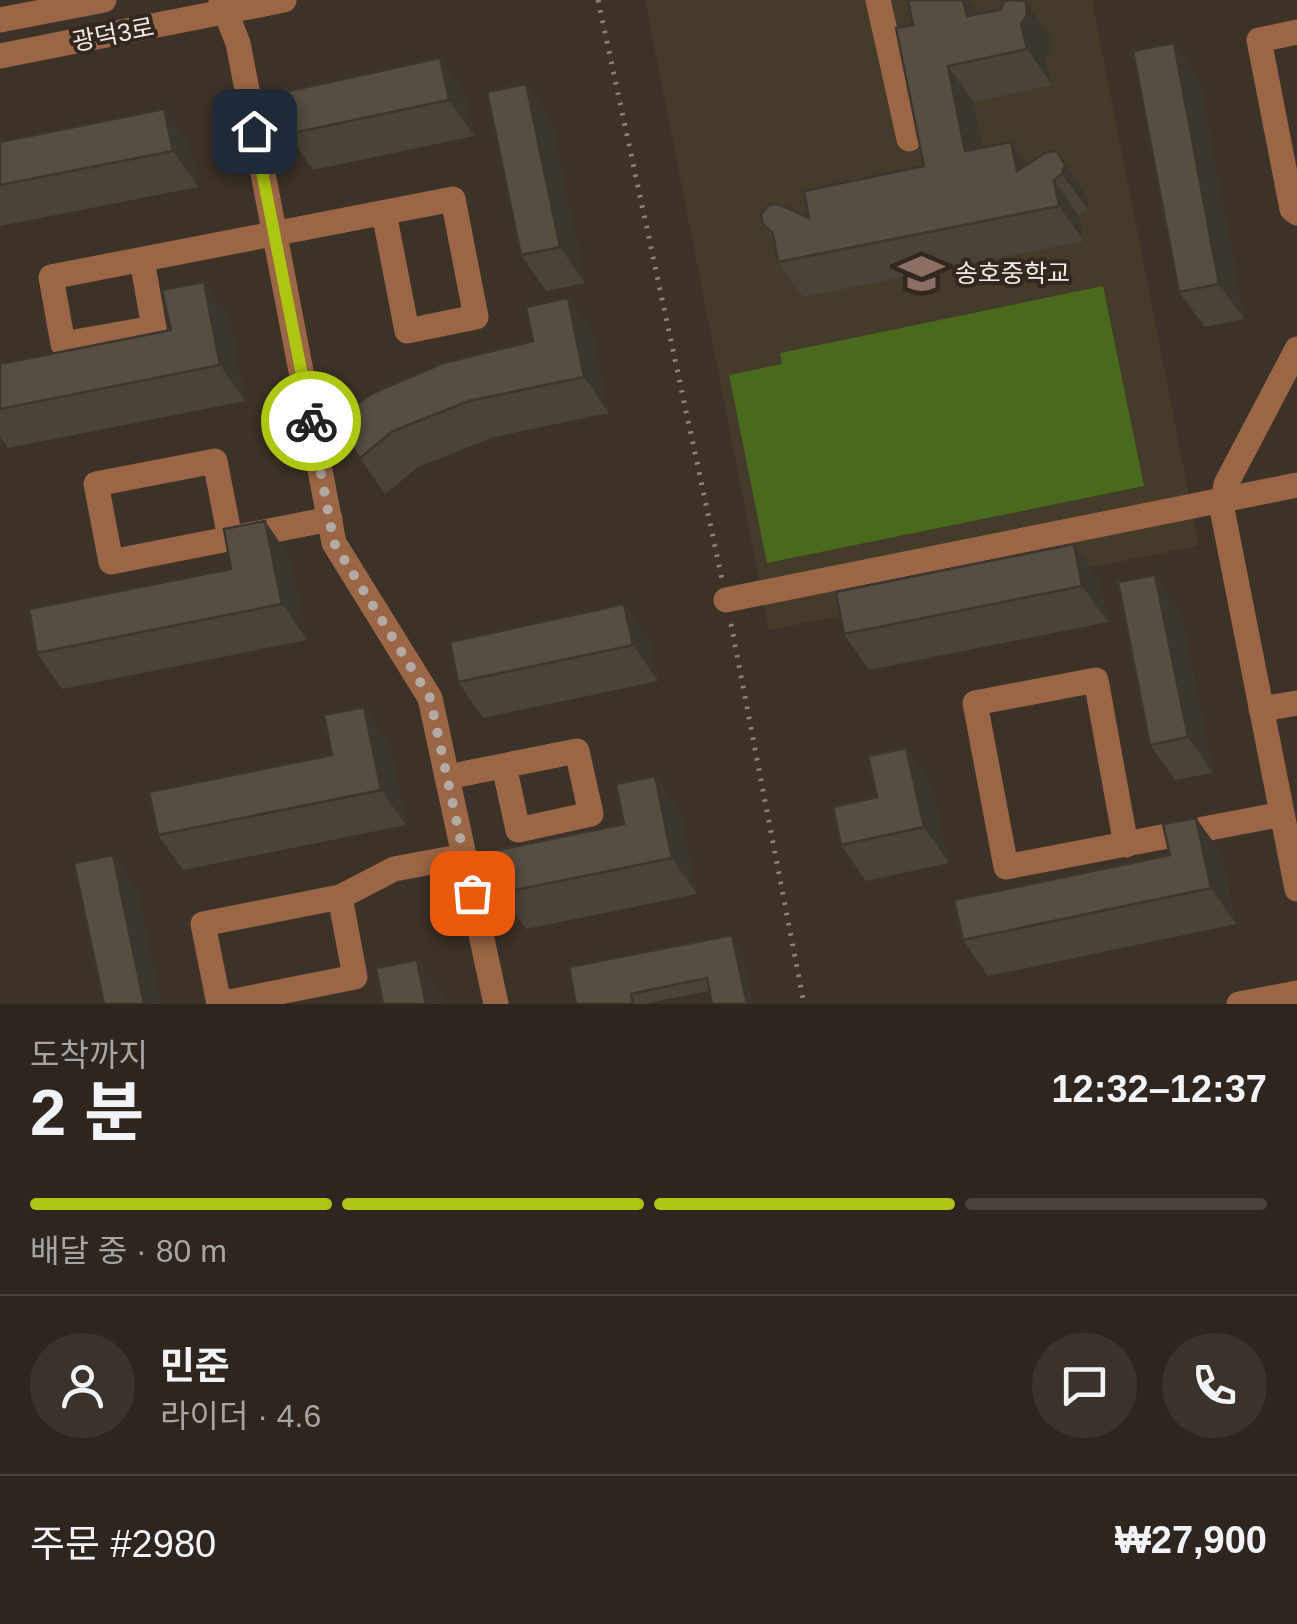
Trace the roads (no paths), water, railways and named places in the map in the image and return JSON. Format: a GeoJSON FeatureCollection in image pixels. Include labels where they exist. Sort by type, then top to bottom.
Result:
{"type":"FeatureCollection","features":[{"type":"Feature","properties":{"kind":"street","name":"광덕3로"},"geometry":{"type":"LineString","coordinates":[[0,20],[104,0]]}},
{"type":"Feature","properties":{"kind":"street","name":"광덕3로"},"geometry":{"type":"LineString","coordinates":[[0,56],[223,6],[284,0]]}},
{"type":"Feature","properties":{"kind":"street"},"geometry":{"type":"LineString","coordinates":[[878,0],[909,139]]}},
{"type":"Feature","properties":{"kind":"street"},"geometry":{"type":"LineString","coordinates":[[223,6],[238,43],[334,543],[430,698],[496,1004]]}},
{"type":"Feature","properties":{"kind":"street"},"geometry":{"type":"LineString","coordinates":[[1297,32],[1259,40],[1287,125],[1292,209],[1297,213]]}},
{"type":"Feature","properties":{"kind":"street"},"geometry":{"type":"LineString","coordinates":[[142,260],[154,328],[63,344],[51,276],[453,199],[476,317],[408,331],[384,213]]}},
{"type":"Feature","properties":{"kind":"street"},"geometry":{"type":"LineString","coordinates":[[1297,349],[1238,458],[1226,484],[1222,508],[1297,889]]}},
{"type":"Feature","properties":{"kind":"street"},"geometry":{"type":"LineString","coordinates":[[230,538],[215,461],[96,484],[111,562],[330,519]]}},
{"type":"Feature","properties":{"kind":"street"},"geometry":{"type":"LineString","coordinates":[[726,600],[1297,486]]}},
{"type":"Feature","properties":{"kind":"street"},"geometry":{"type":"LineString","coordinates":[[1126,844],[1096,680],[976,703],[1006,867],[1126,844],[1282,814]]}},
{"type":"Feature","properties":{"kind":"street"},"geometry":{"type":"LineString","coordinates":[[1261,709],[1297,703]]}},
{"type":"Feature","properties":{"kind":"street"},"geometry":{"type":"LineString","coordinates":[[447,778],[504,766]]}},
{"type":"Feature","properties":{"kind":"street"},"geometry":{"type":"LineString","coordinates":[[340,897],[355,978],[218,1004],[203,924],[340,897],[394,869],[464,856]]}},
{"type":"Feature","properties":{"kind":"street"},"geometry":{"type":"LineString","coordinates":[[1239,1004],[1297,993]]}},
{"type":"Feature","properties":{"kind":"place","name":"송호중학교"},"geometry":{"type":"Point","coordinates":[922,273]}}]}
